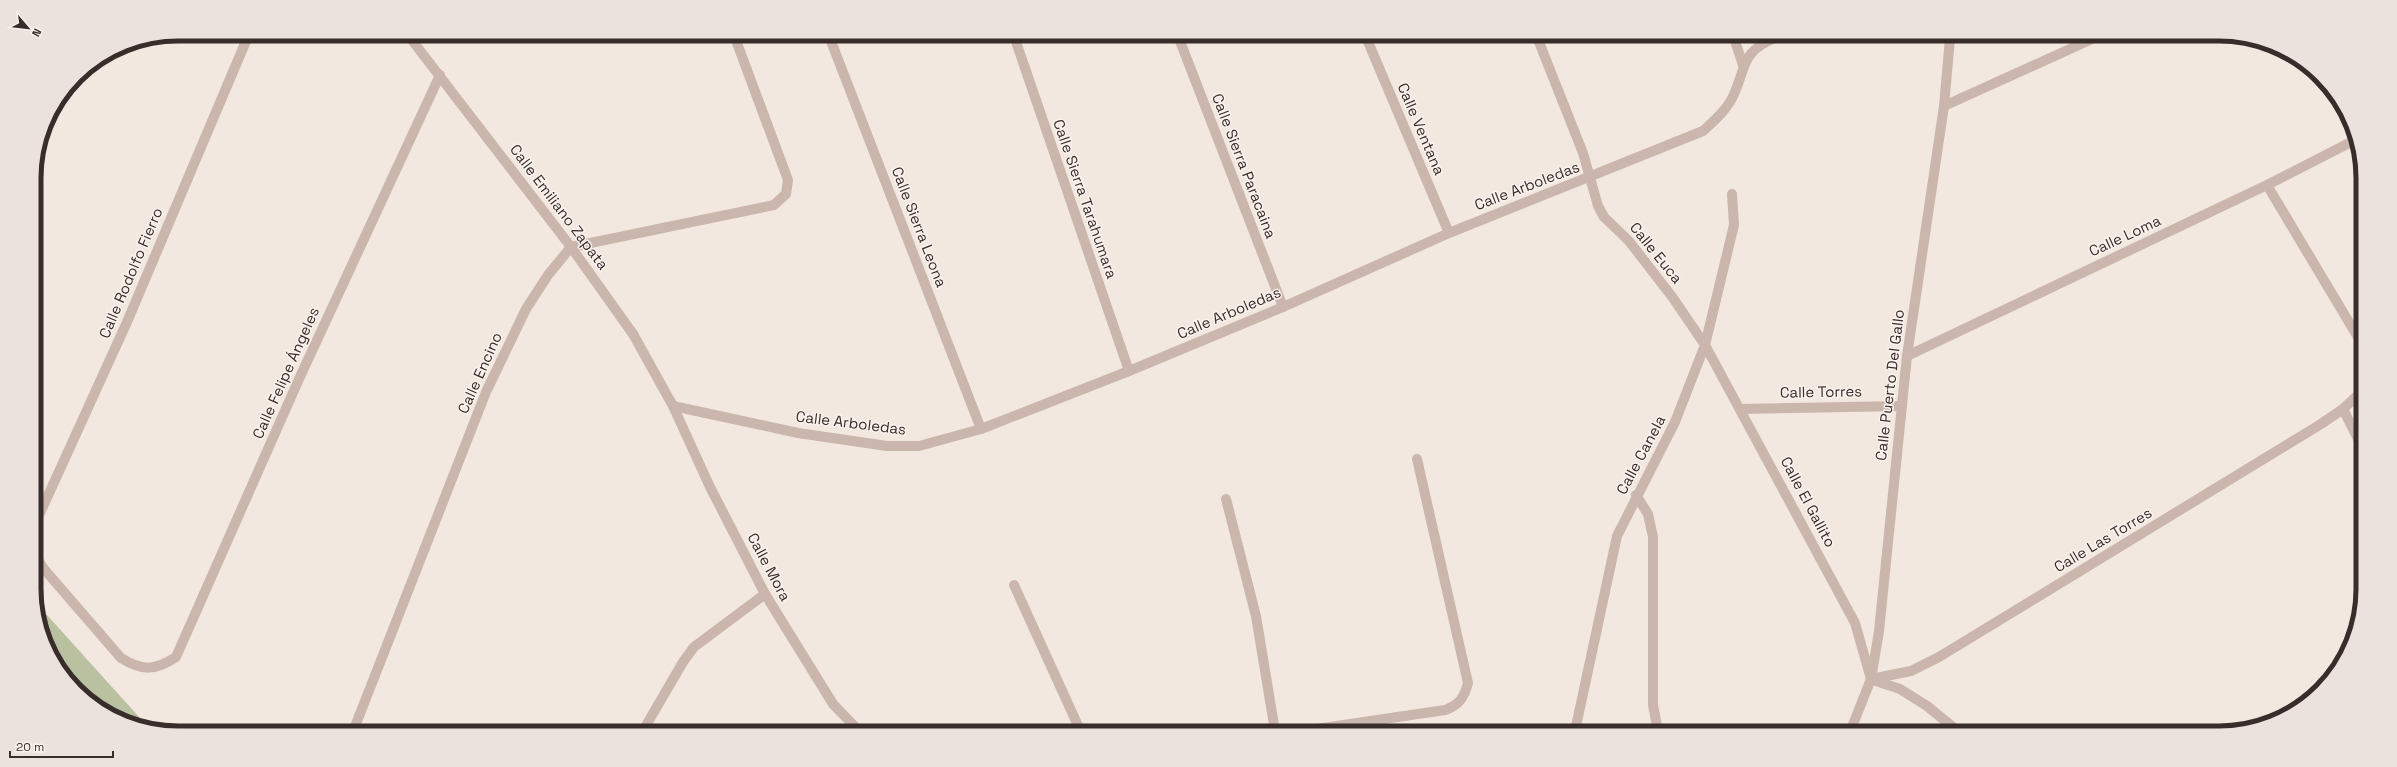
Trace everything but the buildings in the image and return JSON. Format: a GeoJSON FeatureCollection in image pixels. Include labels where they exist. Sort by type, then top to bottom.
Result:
{"type":"FeatureCollection","features":[{"type":"Feature","properties":{"kind":"street","name":"Calle Rodolfo Fierro"},"geometry":{"type":"LineString","coordinates":[[41,511],[127,322],[247,41]]}},
{"type":"Feature","properties":{"kind":"street","name":"Calle Emiliano Zapata"},"geometry":{"type":"LineString","coordinates":[[413,41],[571,248],[633,334],[673,406]]}},
{"type":"Feature","properties":{"kind":"street"},"geometry":{"type":"LineString","coordinates":[[571,248],[774,205],[786,194],[788,180],[736,41]]}},
{"type":"Feature","properties":{"kind":"street","name":"Calle Sierra Leona"},"geometry":{"type":"LineString","coordinates":[[832,41],[981,429]]}},
{"type":"Feature","properties":{"kind":"street","name":"Calle Sierra Tarahumara"},"geometry":{"type":"LineString","coordinates":[[1016,41],[1129,371]]}},
{"type":"Feature","properties":{"kind":"street","name":"Calle Sierra Paracaina"},"geometry":{"type":"LineString","coordinates":[[1180,41],[1283,307]]}},
{"type":"Feature","properties":{"kind":"street","name":"Calle Ventana"},"geometry":{"type":"LineString","coordinates":[[1368,41],[1449,233]]}},
{"type":"Feature","properties":{"kind":"street","name":"Calle Euca"},"geometry":{"type":"LineString","coordinates":[[1539,41],[1584,153],[1598,206],[1604,217],[1629,241],[1673,298],[1705,345]]}},
{"type":"Feature","properties":{"kind":"street"},"geometry":{"type":"LineString","coordinates":[[1735,41],[1743,65]]}},
{"type":"Feature","properties":{"kind":"street"},"geometry":{"type":"LineString","coordinates":[[1743,65],[1751,53],[1763,43],[1768,41]]}},
{"type":"Feature","properties":{"kind":"street","name":"Calle Puerto Del Gallo"},"geometry":{"type":"LineString","coordinates":[[1852,726],[1871,679],[1879,631],[1907,356],[1944,106],[1950,41]]}},
{"type":"Feature","properties":{"kind":"street"},"geometry":{"type":"LineString","coordinates":[[1944,106],[2088,41]]}},
{"type":"Feature","properties":{"kind":"street","name":"Calle Arboledas"},"geometry":{"type":"LineString","coordinates":[[673,406],[798,433],[887,446],[919,446],[981,429],[1129,371],[1283,307],[1449,233],[1591,178],[1702,131],[1717,118],[1734,95],[1743,65]]}},
{"type":"Feature","properties":{"kind":"street","name":"Calle Felipe Ángeles"},"geometry":{"type":"LineString","coordinates":[[41,564],[121,658],[133,665],[159,668],[176,657],[182,647],[299,379],[440,75]]}},
{"type":"Feature","properties":{"kind":"street","name":"Calle Loma"},"geometry":{"type":"LineString","coordinates":[[1907,356],[2267,185],[2351,142]]}},
{"type":"Feature","properties":{"kind":"street"},"geometry":{"type":"LineString","coordinates":[[2267,185],[2356,334]]}},
{"type":"Feature","properties":{"kind":"street","name":"Calle Canela"},"geometry":{"type":"LineString","coordinates":[[1576,726],[1617,536],[1636,495],[1675,422],[1705,345],[1734,225],[1732,194]]}},
{"type":"Feature","properties":{"kind":"street","name":"Calle Encino"},"geometry":{"type":"LineString","coordinates":[[355,726],[486,392],[526,309],[548,275],[571,248]]}},
{"type":"Feature","properties":{"kind":"street","name":"Calle El Gallito"},"geometry":{"type":"LineString","coordinates":[[1705,345],[1741,409],[1855,623],[1871,679]]}},
{"type":"Feature","properties":{"kind":"street","name":"Calle Las Torres"},"geometry":{"type":"LineString","coordinates":[[1871,679],[1911,671],[1939,658],[2343,409],[2356,397]]}},
{"type":"Feature","properties":{"kind":"street","name":"Calle Mora"},"geometry":{"type":"LineString","coordinates":[[673,406],[710,487],[765,594],[829,698],[854,726]]}},
{"type":"Feature","properties":{"kind":"street","name":"Calle Torres"},"geometry":{"type":"LineString","coordinates":[[1741,409],[1902,406]]}},
{"type":"Feature","properties":{"kind":"street"},"geometry":{"type":"LineString","coordinates":[[2343,409],[2356,436]]}},
{"type":"Feature","properties":{"kind":"street"},"geometry":{"type":"LineString","coordinates":[[1338,726],[1445,710],[1460,702],[1468,683],[1417,459]]}},
{"type":"Feature","properties":{"kind":"street"},"geometry":{"type":"LineString","coordinates":[[1636,495],[1648,514],[1653,538],[1653,704],[1657,726]]}},
{"type":"Feature","properties":{"kind":"street"},"geometry":{"type":"LineString","coordinates":[[1226,499],[1256,616],[1274,726]]}},
{"type":"Feature","properties":{"kind":"street"},"geometry":{"type":"LineString","coordinates":[[1014,585],[1078,726]]}},
{"type":"Feature","properties":{"kind":"street"},"geometry":{"type":"LineString","coordinates":[[646,726],[683,662],[694,647],[765,594]]}},
{"type":"Feature","properties":{"kind":"street"},"geometry":{"type":"LineString","coordinates":[[1871,679],[1900,689],[1927,706],[1952,726]]}},
{"type":"Feature","properties":{"kind":"green space"},"geometry":{"type":"Polygon","coordinates":[[[43,610],[143,721],[126,716],[109,708],[88,692],[75,679],[55,650],[48,633],[43,610]]]}}]}
